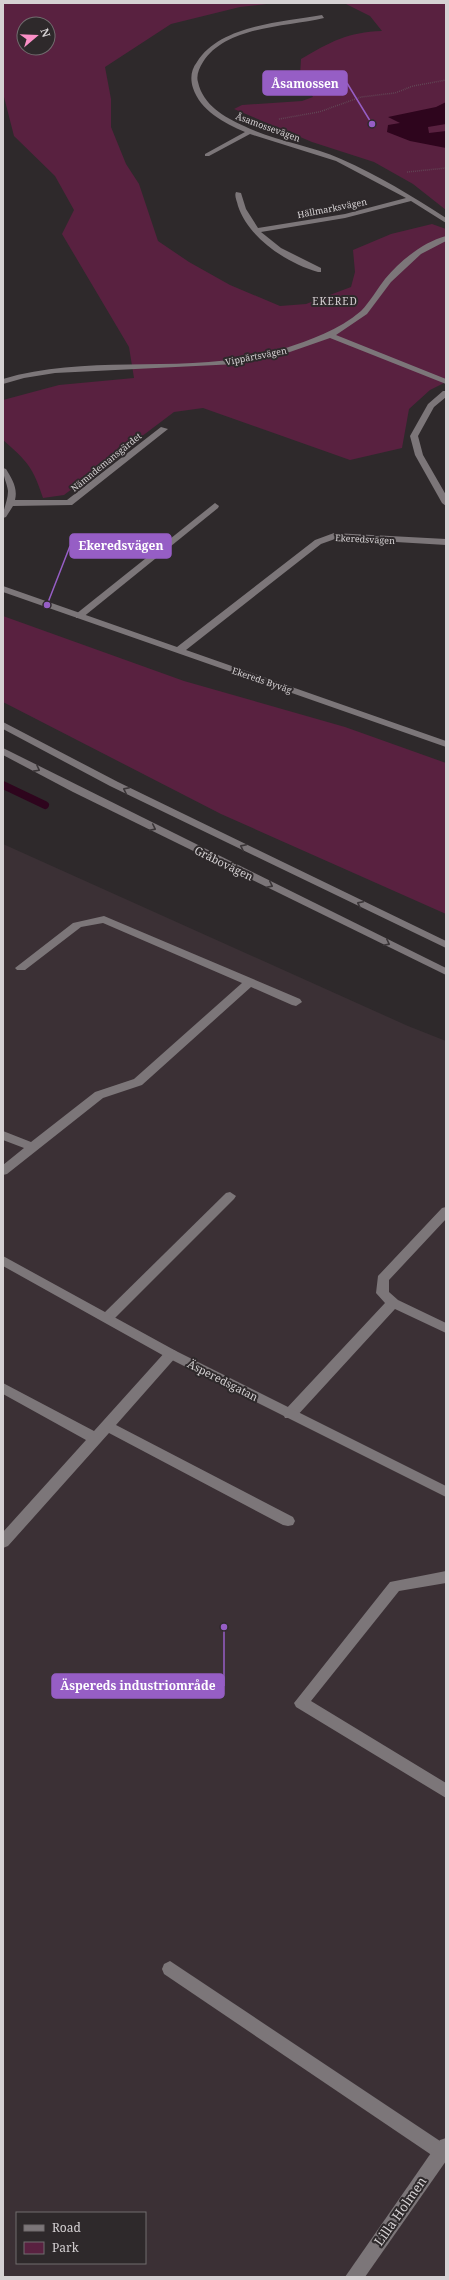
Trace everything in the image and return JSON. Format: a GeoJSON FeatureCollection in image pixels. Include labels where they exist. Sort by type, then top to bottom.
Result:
{"type":"FeatureCollection","features":[{"type":"Feature","properties":{"kind":"street","name":"Åsamossevägen"},"geometry":{"type":"LineString","coordinates":[[322,17],[251,30],[218,44],[199,61],[194,77],[198,94],[210,110],[243,129],[333,158],[378,178],[446,221]]}},
{"type":"Feature","properties":{"kind":"street"},"geometry":{"type":"LineString","coordinates":[[207,156],[251,132]]}},
{"type":"Feature","properties":{"kind":"street"},"geometry":{"type":"LineString","coordinates":[[238,194],[241,210],[254,231],[279,252],[318,270]]}},
{"type":"Feature","properties":{"kind":"street","name":"Hällmarksvägen"},"geometry":{"type":"LineString","coordinates":[[254,231],[345,216],[412,199]]}},
{"type":"Feature","properties":{"kind":"street","name":"Vippärtsvägen"},"geometry":{"type":"LineString","coordinates":[[3,382],[23,376],[55,371],[236,362],[284,351],[330,336],[364,312],[388,280],[418,252],[446,238]]}},
{"type":"Feature","properties":{"kind":"street"},"geometry":{"type":"LineString","coordinates":[[330,336],[446,382]]}},
{"type":"Feature","properties":{"kind":"street"},"geometry":{"type":"LineString","coordinates":[[446,393],[431,406],[414,436],[419,455],[446,503]]}},
{"type":"Feature","properties":{"kind":"street","name":"Nämndemansgärdet"},"geometry":{"type":"LineString","coordinates":[[10,503],[70,503],[164,429]]}},
{"type":"Feature","properties":{"kind":"street"},"geometry":{"type":"LineString","coordinates":[[3,471],[12,485],[10,503],[3,515]]}},
{"type":"Feature","properties":{"kind":"street"},"geometry":{"type":"LineString","coordinates":[[79,616],[215,506]]}},
{"type":"Feature","properties":{"kind":"street","name":"Ekeredsvägen"},"geometry":{"type":"LineString","coordinates":[[178,651],[318,542],[334,536],[346,536],[446,542]]}},
{"type":"Feature","properties":{"kind":"street","name":"Ekereds Byväg"},"geometry":{"type":"LineString","coordinates":[[3,589],[446,744]]}},
{"type":"Feature","properties":{"kind":"street","name":"Gråbovägen"},"geometry":{"type":"LineString","coordinates":[[3,725],[114,784],[446,945]]}},
{"type":"Feature","properties":{"kind":"street","name":"Gråbovägen"},"geometry":{"type":"LineString","coordinates":[[3,751],[84,794],[446,972]]}},
{"type":"Feature","properties":{"kind":"street"},"geometry":{"type":"LineString","coordinates":[[21,968],[77,925],[104,919],[296,1002]]}},
{"type":"Feature","properties":{"kind":"street"},"geometry":{"type":"LineString","coordinates":[[3,1171],[31,1147],[99,1095],[138,1082],[248,982]]}},
{"type":"Feature","properties":{"kind":"street"},"geometry":{"type":"LineString","coordinates":[[3,1135],[31,1147]]}},
{"type":"Feature","properties":{"kind":"street"},"geometry":{"type":"LineString","coordinates":[[107,1318],[230,1196]]}},
{"type":"Feature","properties":{"kind":"street"},"geometry":{"type":"LineString","coordinates":[[446,1211],[383,1278],[382,1293],[394,1303],[446,1328]]}},
{"type":"Feature","properties":{"kind":"street","name":"Äsperedsgatan"},"geometry":{"type":"LineString","coordinates":[[3,1260],[172,1354],[446,1492]]}},
{"type":"Feature","properties":{"kind":"street"},"geometry":{"type":"LineString","coordinates":[[290,1414],[394,1303]]}},
{"type":"Feature","properties":{"kind":"street"},"geometry":{"type":"LineString","coordinates":[[3,1542],[172,1354]]}},
{"type":"Feature","properties":{"kind":"street"},"geometry":{"type":"LineString","coordinates":[[3,1388],[97,1439]]}},
{"type":"Feature","properties":{"kind":"street"},"geometry":{"type":"LineString","coordinates":[[108,1426],[288,1521]]}},
{"type":"Feature","properties":{"kind":"street"},"geometry":{"type":"LineString","coordinates":[[446,1577],[395,1586],[301,1703],[446,1791]]}},
{"type":"Feature","properties":{"kind":"street"},"geometry":{"type":"LineString","coordinates":[[170,1969],[444,2149]]}},
{"type":"Feature","properties":{"kind":"street","name":"Lilla Holmen"},"geometry":{"type":"LineString","coordinates":[[354,2277],[444,2149]]}},
{"type":"Feature","properties":{"kind":"path"},"geometry":{"type":"LineString","coordinates":[[243,129],[285,117],[318,112],[361,97],[395,92],[413,86],[446,80]]}},
{"type":"Feature","properties":{"kind":"path"},"geometry":{"type":"LineString","coordinates":[[378,178],[400,173],[446,168]]}},
{"type":"Feature","properties":{"kind":"shaded area"},"geometry":{"type":"Polygon","coordinates":[[[446,102],[446,124],[428,127],[429,133],[446,131],[446,148],[410,141],[387,132],[388,125],[400,123],[388,117],[436,107],[446,102]]]}},
{"type":"Feature","properties":{"kind":"shaded area"},"geometry":{"type":"Polygon","coordinates":[[[3,844],[408,1026],[446,1041],[446,2277],[3,2277],[3,844]]]}},
{"type":"Feature","properties":{"kind":"green space"},"geometry":{"type":"Polygon","coordinates":[[[3,3],[275,3],[240,7],[171,24],[105,67],[111,99],[111,127],[126,164],[139,184],[158,241],[189,262],[230,285],[280,306],[306,304],[351,287],[355,272],[353,250],[391,234],[432,224],[446,229],[446,382],[430,390],[409,409],[402,448],[350,460],[203,408],[174,412],[64,495],[43,498],[36,479],[24,459],[3,440],[3,400],[59,385],[134,378],[129,347],[62,234],[74,210],[55,176],[14,136],[3,93],[3,3]]]}},
{"type":"Feature","properties":{"kind":"green space"},"geometry":{"type":"Polygon","coordinates":[[[344,3],[446,3],[446,210],[413,184],[374,162],[312,142],[234,109],[242,105],[302,101],[313,97],[300,76],[301,59],[340,39],[359,33],[382,31],[370,16],[344,3]]]}},
{"type":"Feature","properties":{"kind":"green space"},"geometry":{"type":"Polygon","coordinates":[[[3,616],[184,681],[345,727],[446,763],[446,914],[221,814],[3,702],[3,616]]]}},
{"type":"Feature","properties":{"kind":"waterway"},"geometry":{"type":"LineString","coordinates":[[3,785],[45,805]]}},
{"type":"Feature","properties":{"kind":"place","name":"Åsamossen"},"geometry":{"type":"Point","coordinates":[372,124]}},
{"type":"Feature","properties":{"kind":"place","name":"Ekeredsvägen"},"geometry":{"type":"Point","coordinates":[47,605]}},
{"type":"Feature","properties":{"kind":"place","name":"Äspereds industriområde"},"geometry":{"type":"Point","coordinates":[224,1627]}},
{"type":"Feature","properties":{"kind":"district","name":"EKERED"},"geometry":{"type":"Point","coordinates":[335,301]}}]}
